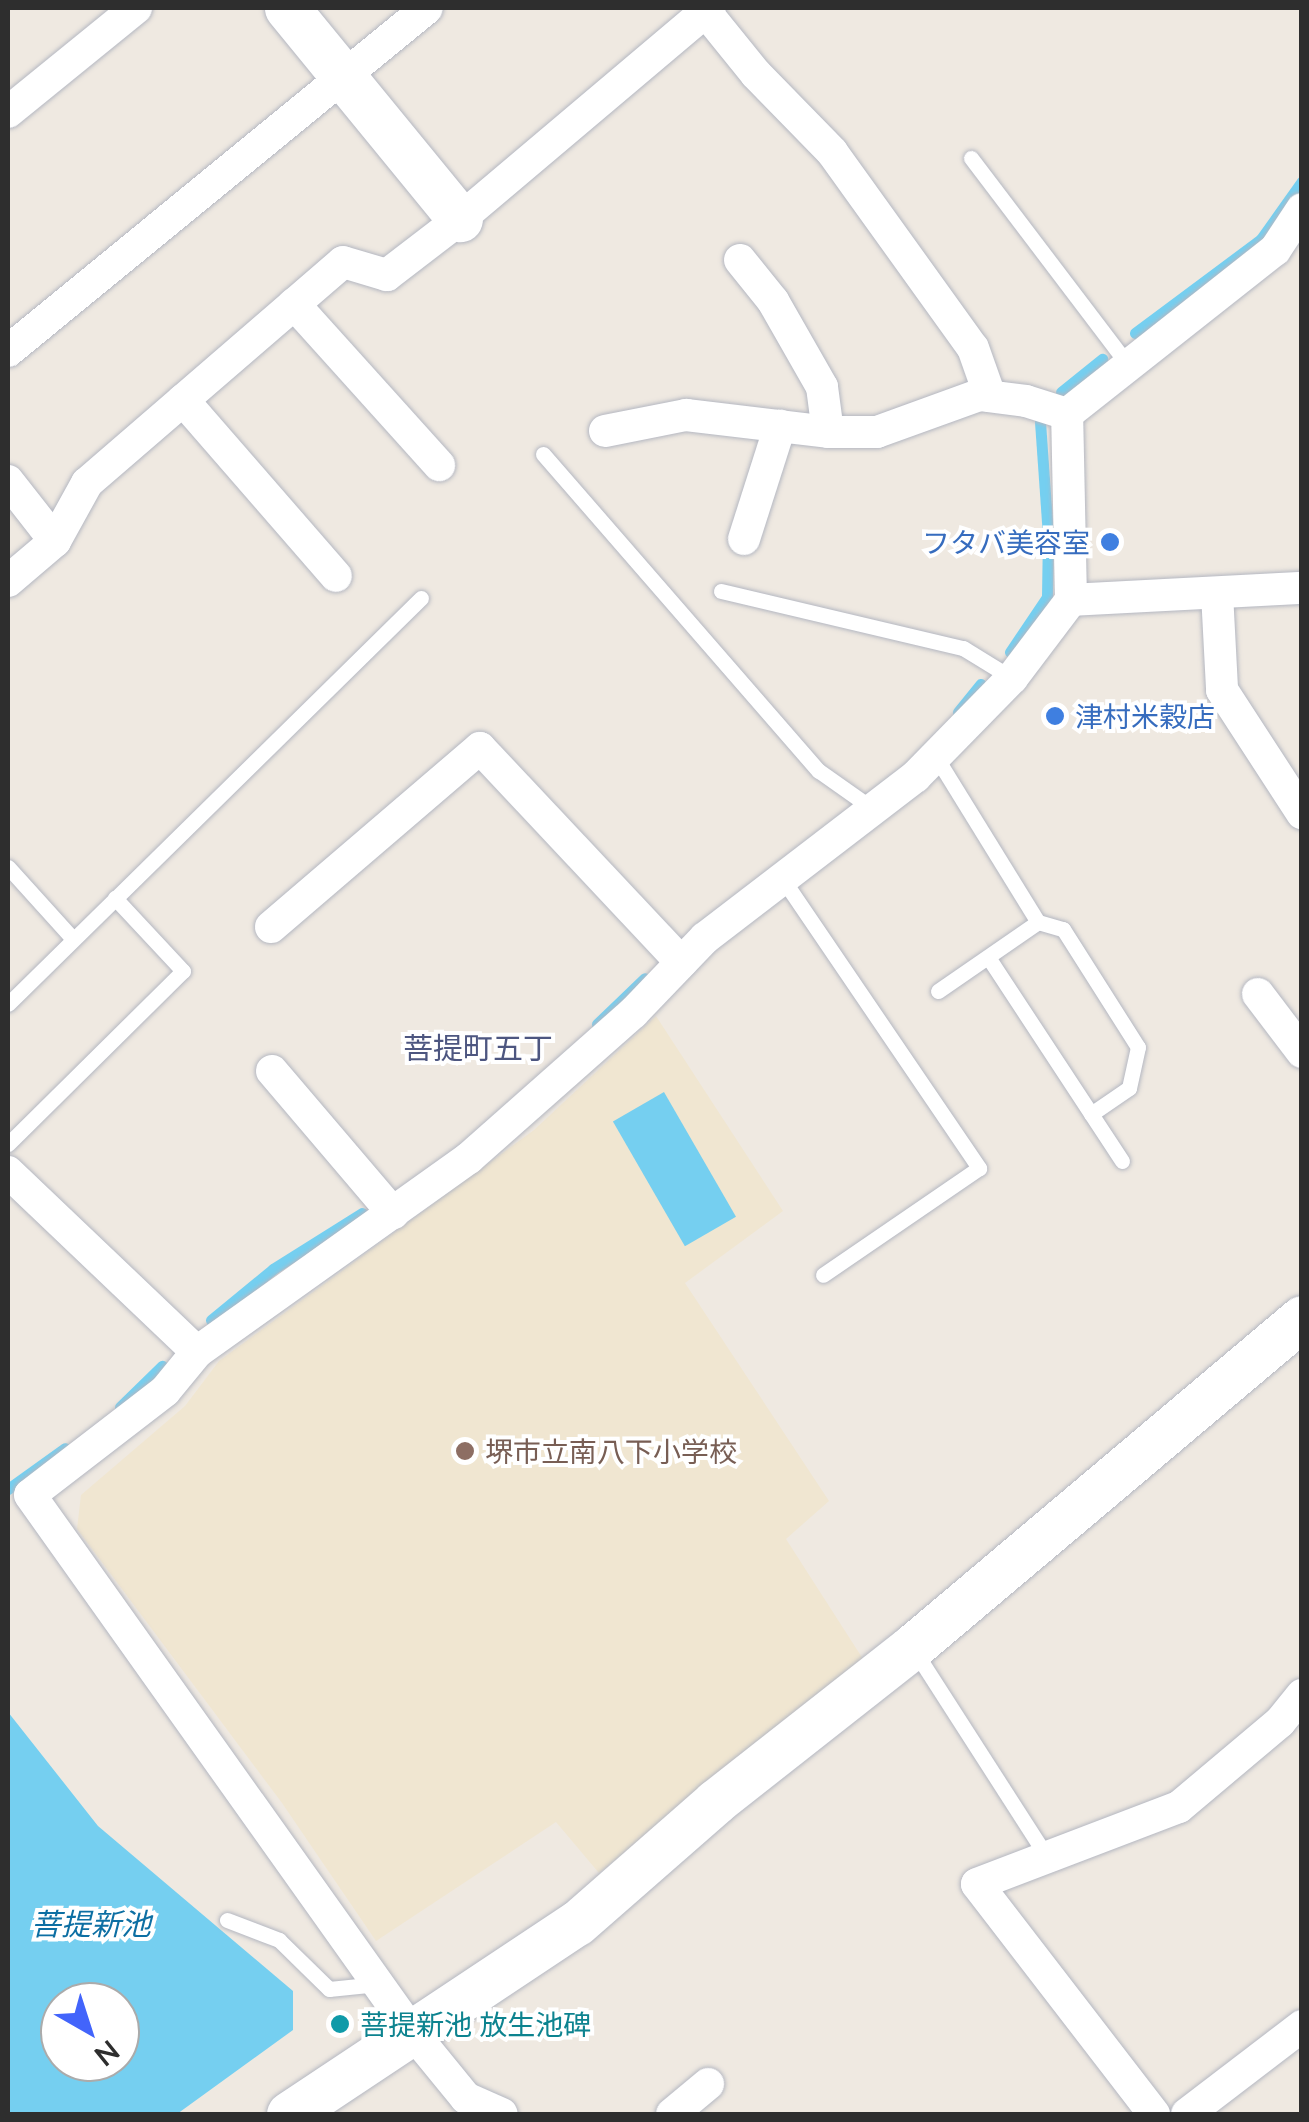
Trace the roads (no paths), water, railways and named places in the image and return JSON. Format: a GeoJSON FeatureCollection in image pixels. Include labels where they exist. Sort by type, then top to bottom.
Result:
{"type":"FeatureCollection","features":[{"type":"Feature","properties":{"kind":"street"},"geometry":{"type":"LineString","coordinates":[[8,112],[136,8]]}},
{"type":"Feature","properties":{"kind":"street"},"geometry":{"type":"LineString","coordinates":[[287,8],[460,219]]}},
{"type":"Feature","properties":{"kind":"street"},"geometry":{"type":"LineString","coordinates":[[8,351],[426,8]]}},
{"type":"Feature","properties":{"kind":"street"},"geometry":{"type":"LineString","coordinates":[[8,581],[56,541],[87,483],[344,262],[387,274],[460,219],[708,10],[756,74],[832,152],[973,348],[990,396]]}},
{"type":"Feature","properties":{"kind":"street"},"geometry":{"type":"LineString","coordinates":[[1067,414],[1275,250],[1302,209]]}},
{"type":"Feature","properties":{"kind":"street"},"geometry":{"type":"LineString","coordinates":[[740,260],[773,301],[822,387],[828,432]]}},
{"type":"Feature","properties":{"kind":"street"},"geometry":{"type":"LineString","coordinates":[[294,304],[438,465]]}},
{"type":"Feature","properties":{"kind":"street"},"geometry":{"type":"LineString","coordinates":[[606,430],[686,415],[828,432],[877,432],[979,394],[1026,401],[1067,414]]}},
{"type":"Feature","properties":{"kind":"street"},"geometry":{"type":"LineString","coordinates":[[183,400],[336,576]]}},
{"type":"Feature","properties":{"kind":"street"},"geometry":{"type":"LineString","coordinates":[[502,2114],[466,2098],[412,2032],[30,1495],[165,1392],[198,1352],[469,1158],[633,1014],[704,938],[936,756],[1012,678],[1071,600],[1067,414]]}},
{"type":"Feature","properties":{"kind":"street"},"geometry":{"type":"LineString","coordinates":[[744,539],[780,426]]}},
{"type":"Feature","properties":{"kind":"street"},"geometry":{"type":"LineString","coordinates":[[8,481],[56,541]]}},
{"type":"Feature","properties":{"kind":"street"},"geometry":{"type":"LineString","coordinates":[[1071,600],[1302,588]]}},
{"type":"Feature","properties":{"kind":"street"},"geometry":{"type":"LineString","coordinates":[[1217,593],[1222,690],[1302,813]]}},
{"type":"Feature","properties":{"kind":"street"},"geometry":{"type":"LineString","coordinates":[[271,927],[480,748],[681,962]]}},
{"type":"Feature","properties":{"kind":"street"},"geometry":{"type":"LineString","coordinates":[[1258,994],[1302,1052]]}},
{"type":"Feature","properties":{"kind":"street"},"geometry":{"type":"LineString","coordinates":[[272,1071],[393,1213]]}},
{"type":"Feature","properties":{"kind":"street"},"geometry":{"type":"LineString","coordinates":[[8,1172],[198,1352]]}},
{"type":"Feature","properties":{"kind":"street"},"geometry":{"type":"LineString","coordinates":[[311,2108],[412,2032],[577,1924],[715,1802],[912,1647],[1302,1318]]}},
{"type":"Feature","properties":{"kind":"street"},"geometry":{"type":"LineString","coordinates":[[1154,2114],[977,1884],[1179,1807],[1280,1722],[1302,1695]]}},
{"type":"Feature","properties":{"kind":"street"},"geometry":{"type":"LineString","coordinates":[[1187,2114],[1302,2026]]}},
{"type":"Feature","properties":{"kind":"street"},"geometry":{"type":"LineString","coordinates":[[672,2114],[708,2084]]}},
{"type":"Feature","properties":{"kind":"lane"},"geometry":{"type":"LineString","coordinates":[[971,158],[1130,366]]}},
{"type":"Feature","properties":{"kind":"lane"},"geometry":{"type":"LineString","coordinates":[[543,454],[819,771],[873,809]]}},
{"type":"Feature","properties":{"kind":"lane"},"geometry":{"type":"LineString","coordinates":[[722,591],[963,648],[1012,678]]}},
{"type":"Feature","properties":{"kind":"lane"},"geometry":{"type":"LineString","coordinates":[[8,1004],[421,598]]}},
{"type":"Feature","properties":{"kind":"lane"},"geometry":{"type":"LineString","coordinates":[[936,756],[1038,922],[1063,928],[1138,1047],[1129,1088],[1091,1114]]}},
{"type":"Feature","properties":{"kind":"lane"},"geometry":{"type":"LineString","coordinates":[[8,867],[74,939]]}},
{"type":"Feature","properties":{"kind":"lane"},"geometry":{"type":"LineString","coordinates":[[782,878],[978,1168],[823,1275]]}},
{"type":"Feature","properties":{"kind":"lane"},"geometry":{"type":"LineString","coordinates":[[8,1144],[184,971],[115,898]]}},
{"type":"Feature","properties":{"kind":"lane"},"geometry":{"type":"LineString","coordinates":[[938,991],[1038,922]]}},
{"type":"Feature","properties":{"kind":"lane"},"geometry":{"type":"LineString","coordinates":[[988,957],[1122,1161]]}},
{"type":"Feature","properties":{"kind":"lane"},"geometry":{"type":"LineString","coordinates":[[912,1647],[1047,1857]]}},
{"type":"Feature","properties":{"kind":"lane"},"geometry":{"type":"LineString","coordinates":[[227,1920],[280,1940],[329,1989],[378,1984]]}},
{"type":"Feature","properties":{"kind":"water"},"geometry":{"type":"Polygon","coordinates":[[[664,1092],[736,1217],[685,1246],[613,1122],[664,1092]]]}},
{"type":"Feature","properties":{"kind":"water","name":"菩提新池"},"geometry":{"type":"Polygon","coordinates":[[[8,1712],[98,1826],[293,1991],[293,2030],[177,2114],[8,2114],[8,1712]]]}},
{"type":"Feature","properties":{"kind":"waterway"},"geometry":{"type":"LineString","coordinates":[[1135,333],[1261,239],[1302,181]]}},
{"type":"Feature","properties":{"kind":"waterway"},"geometry":{"type":"LineString","coordinates":[[1061,392],[1102,359]]}},
{"type":"Feature","properties":{"kind":"waterway"},"geometry":{"type":"LineString","coordinates":[[1010,652],[1047,597],[1048,536],[1040,421]]}},
{"type":"Feature","properties":{"kind":"waterway"},"geometry":{"type":"LineString","coordinates":[[958,712],[981,684]]}},
{"type":"Feature","properties":{"kind":"waterway"},"geometry":{"type":"LineString","coordinates":[[597,1024],[645,978]]}},
{"type":"Feature","properties":{"kind":"waterway"},"geometry":{"type":"LineString","coordinates":[[211,1320],[273,1269],[362,1213]]}},
{"type":"Feature","properties":{"kind":"waterway"},"geometry":{"type":"LineString","coordinates":[[120,1407],[162,1366]]}},
{"type":"Feature","properties":{"kind":"waterway"},"geometry":{"type":"LineString","coordinates":[[8,1489],[65,1448]]}},
{"type":"Feature","properties":{"kind":"place","name":"フタバ美容室"},"geometry":{"type":"Point","coordinates":[1110,542]}},
{"type":"Feature","properties":{"kind":"place","name":"津村米穀店"},"geometry":{"type":"Point","coordinates":[1055,716]}},
{"type":"Feature","properties":{"kind":"place","name":"堺市立南八下小学校"},"geometry":{"type":"Point","coordinates":[465,1451]}},
{"type":"Feature","properties":{"kind":"place","name":"菩提新池 放生池碑"},"geometry":{"type":"Point","coordinates":[340,2024]}},
{"type":"Feature","properties":{"kind":"district","name":"菩提町五丁"},"geometry":{"type":"Point","coordinates":[478,1047]}}]}
